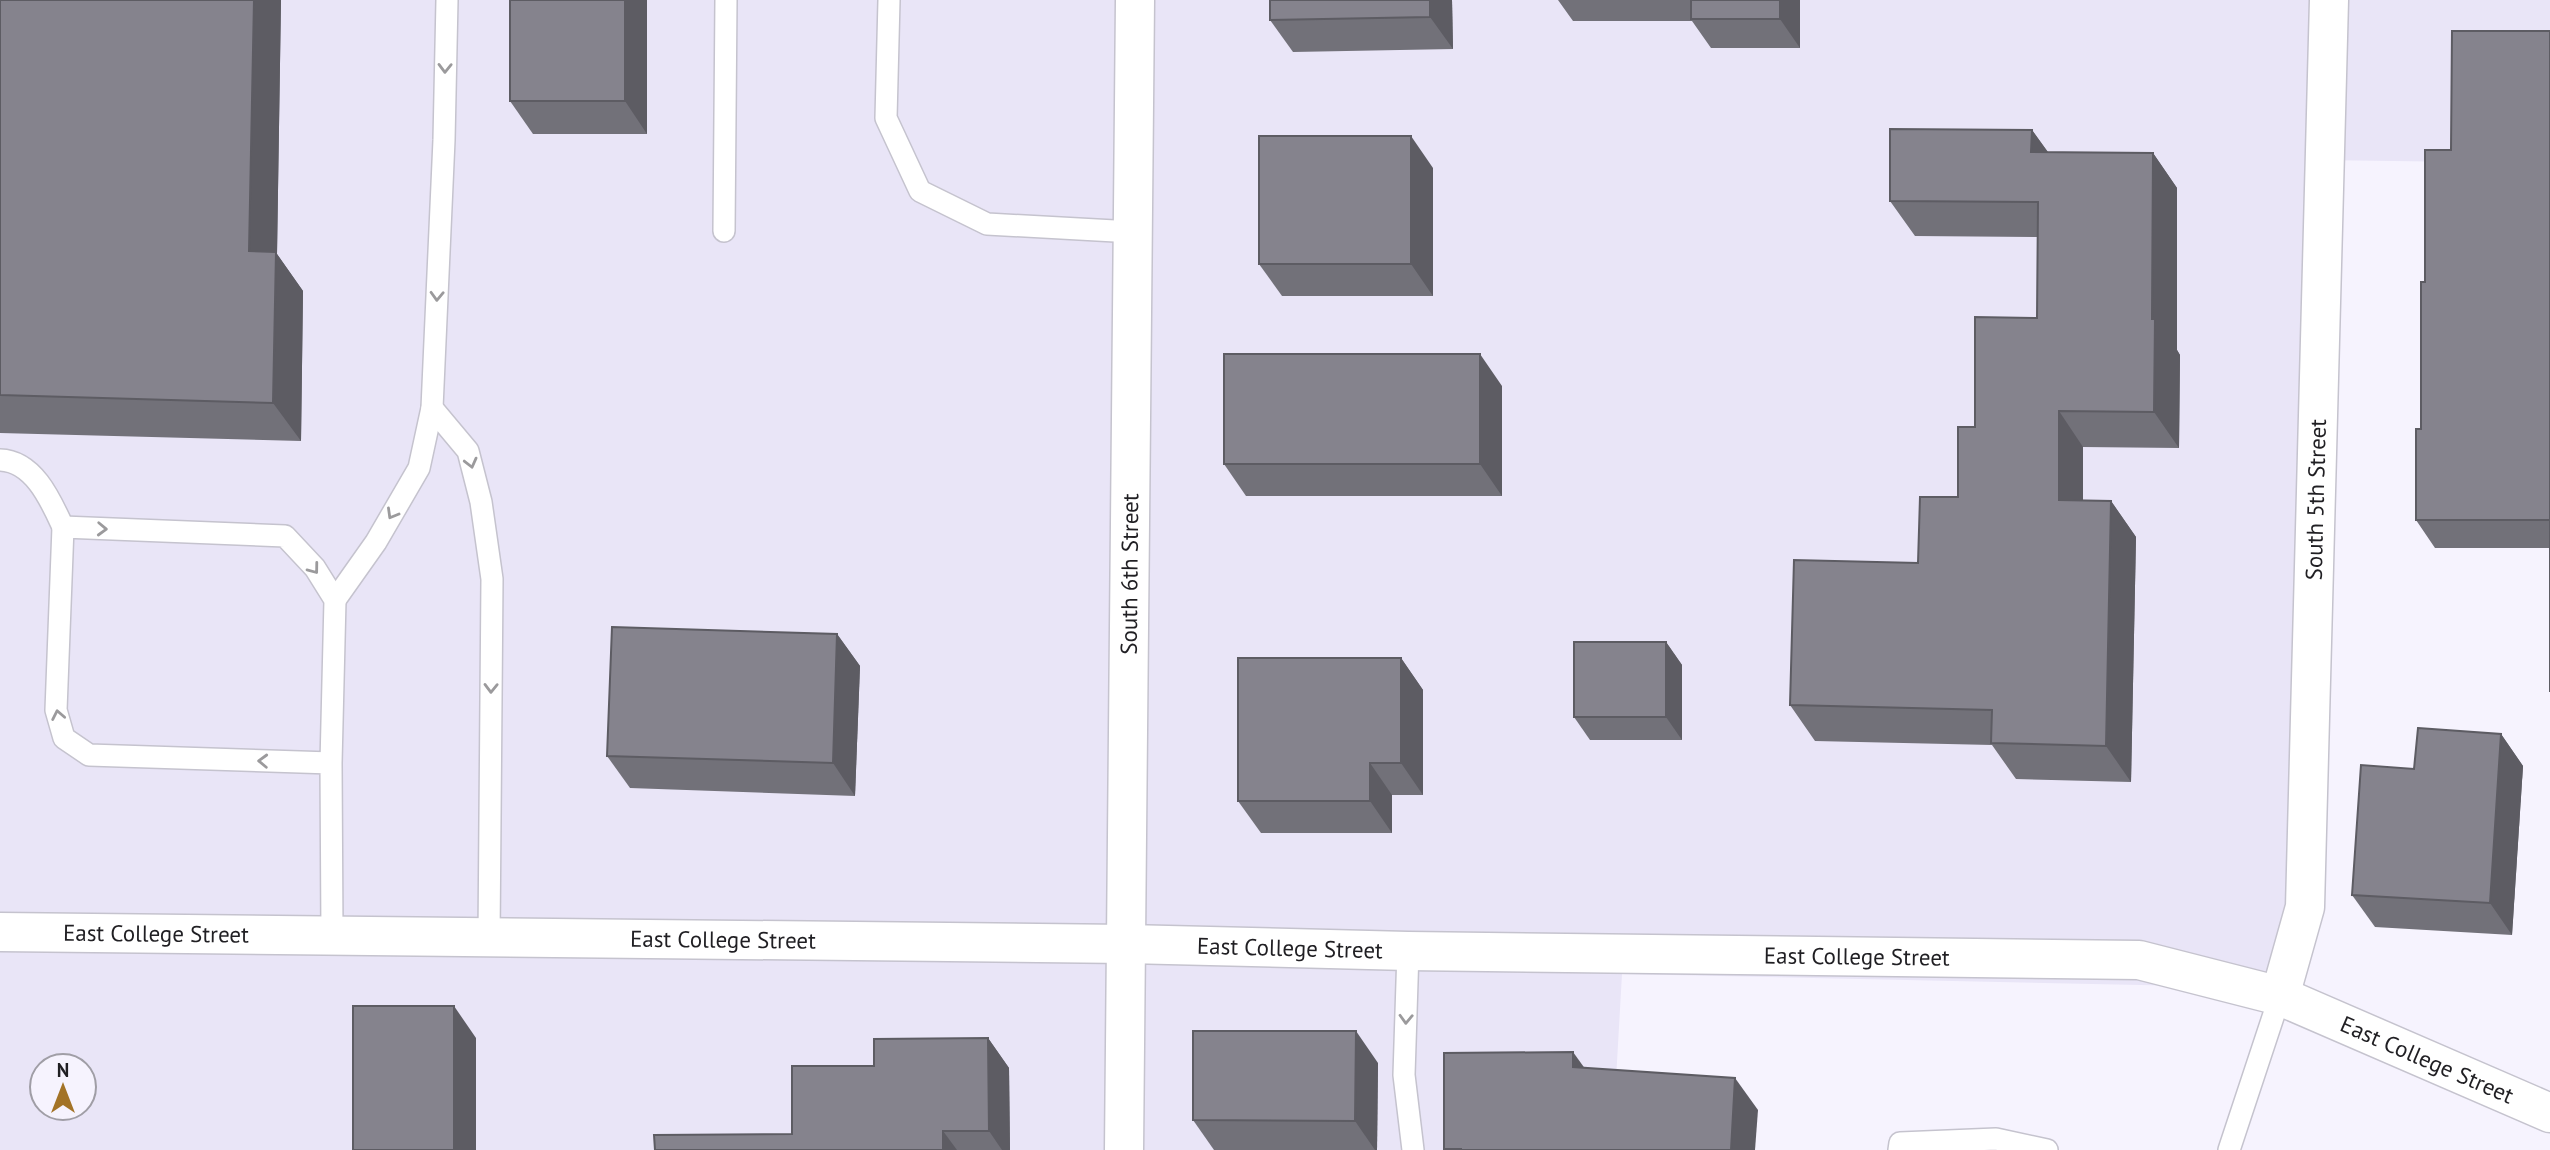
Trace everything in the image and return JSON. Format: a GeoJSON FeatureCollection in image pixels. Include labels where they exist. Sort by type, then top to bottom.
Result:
{"type":"FeatureCollection","features":[{"type":"Feature","properties":{"kind":"street","name":"South 6th Street"},"geometry":{"type":"LineString","coordinates":[[1124,1150],[1135,0]]}},
{"type":"Feature","properties":{"kind":"street","name":"South 5th Street"},"geometry":{"type":"LineString","coordinates":[[2280,996],[2305,907],[2329,0]]}},
{"type":"Feature","properties":{"kind":"street","name":"East College Street"},"geometry":{"type":"LineString","coordinates":[[0,932],[1127,944],[1408,951],[2139,960],[2280,996],[2550,1113]]}},
{"type":"Feature","properties":{"kind":"lane"},"geometry":{"type":"LineString","coordinates":[[335,600],[376,542],[419,468],[432,408],[446,0]]}},
{"type":"Feature","properties":{"kind":"lane"},"geometry":{"type":"LineString","coordinates":[[724,231],[726,0]]}},
{"type":"Feature","properties":{"kind":"lane"},"geometry":{"type":"LineString","coordinates":[[889,0],[886,118],[920,191],[987,224],[1133,232]]}},
{"type":"Feature","properties":{"kind":"lane"},"geometry":{"type":"LineString","coordinates":[[432,408],[468,451],[481,502],[492,579],[489,938]]}},
{"type":"Feature","properties":{"kind":"lane"},"geometry":{"type":"LineString","coordinates":[[0,460],[6,460],[28,471],[48,494],[63,527],[56,710],[64,738],[89,755],[331,763]]}},
{"type":"Feature","properties":{"kind":"lane"},"geometry":{"type":"LineString","coordinates":[[63,527],[285,536],[315,568],[335,600],[331,763],[332,935]]}},
{"type":"Feature","properties":{"kind":"lane"},"geometry":{"type":"LineString","coordinates":[[1408,951],[1405,1075],[1413,1150]]}},
{"type":"Feature","properties":{"kind":"lane"},"geometry":{"type":"LineString","coordinates":[[2229,1150],[2280,996]]}},
{"type":"Feature","properties":{"kind":"lane"},"geometry":{"type":"LineString","coordinates":[[1899,1150],[1900,1143],[1996,1139],[2047,1150]]}},
{"type":"Feature","properties":{"kind":"shaded area"},"geometry":{"type":"Polygon","coordinates":[[[0,0],[2550,0],[2550,163],[2319,160],[2284,988],[1622,974],[1612,1150],[0,1150],[0,0]]]}},
{"type":"Feature","properties":{"kind":"building"},"geometry":{"type":"Polygon","coordinates":[[[0,0],[254,0],[249,251],[276,252],[273,403],[0,395],[0,0]]]}},
{"type":"Feature","properties":{"kind":"building"},"geometry":{"type":"Polygon","coordinates":[[[510,0],[625,0],[625,101],[510,101],[510,0]]]}},
{"type":"Feature","properties":{"kind":"building"},"geometry":{"type":"Polygon","coordinates":[[[1270,0],[1430,0],[1430,17],[1270,20],[1270,0]]]}},
{"type":"Feature","properties":{"kind":"building"},"geometry":{"type":"Polygon","coordinates":[[[1691,0],[1780,0],[1780,19],[1691,19],[1691,0]]]}},
{"type":"Feature","properties":{"kind":"building"},"geometry":{"type":"Polygon","coordinates":[[[2452,31],[2550,31],[2550,520],[2416,520],[2416,429],[2421,429],[2421,282],[2425,282],[2425,150],[2451,150],[2452,31]]]}},
{"type":"Feature","properties":{"kind":"building"},"geometry":{"type":"Polygon","coordinates":[[[1890,129],[2032,130],[2031,152],[2153,153],[2154,412],[2059,411],[2059,500],[2111,501],[2106,746],[1991,743],[1992,710],[1790,705],[1794,560],[1918,563],[1920,497],[1958,497],[1958,427],[1975,427],[1975,317],[2037,318],[2038,202],[1890,201],[1890,129]]]}},
{"type":"Feature","properties":{"kind":"building"},"geometry":{"type":"Polygon","coordinates":[[[1259,136],[1411,136],[1411,264],[1259,264],[1259,136]]]}},
{"type":"Feature","properties":{"kind":"building"},"geometry":{"type":"Polygon","coordinates":[[[1224,354],[1480,354],[1480,464],[1224,464],[1224,354]]]}},
{"type":"Feature","properties":{"kind":"building"},"geometry":{"type":"Polygon","coordinates":[[[612,627],[837,634],[833,763],[607,756],[612,627]]]}},
{"type":"Feature","properties":{"kind":"building"},"geometry":{"type":"Polygon","coordinates":[[[1574,642],[1666,642],[1666,717],[1574,717],[1574,642]]]}},
{"type":"Feature","properties":{"kind":"building"},"geometry":{"type":"Polygon","coordinates":[[[1238,658],[1401,658],[1401,763],[1370,763],[1370,801],[1238,801],[1238,658]]]}},
{"type":"Feature","properties":{"kind":"building"},"geometry":{"type":"Polygon","coordinates":[[[2418,728],[2501,734],[2490,903],[2352,895],[2361,765],[2414,769],[2418,728]]]}},
{"type":"Feature","properties":{"kind":"building"},"geometry":{"type":"Polygon","coordinates":[[[353,1006],[454,1006],[454,1150],[353,1150],[353,1006]]]}},
{"type":"Feature","properties":{"kind":"building"},"geometry":{"type":"Polygon","coordinates":[[[1193,1031],[1356,1031],[1355,1121],[1193,1120],[1193,1031]]]}},
{"type":"Feature","properties":{"kind":"building"},"geometry":{"type":"Polygon","coordinates":[[[988,1038],[989,1131],[943,1131],[943,1150],[655,1150],[654,1135],[792,1134],[792,1066],[874,1066],[874,1039],[988,1038]]]}},
{"type":"Feature","properties":{"kind":"building"},"geometry":{"type":"Polygon","coordinates":[[[1573,1052],[1573,1067],[1735,1078],[1731,1150],[1444,1149],[1444,1053],[1573,1052]]]}}]}
